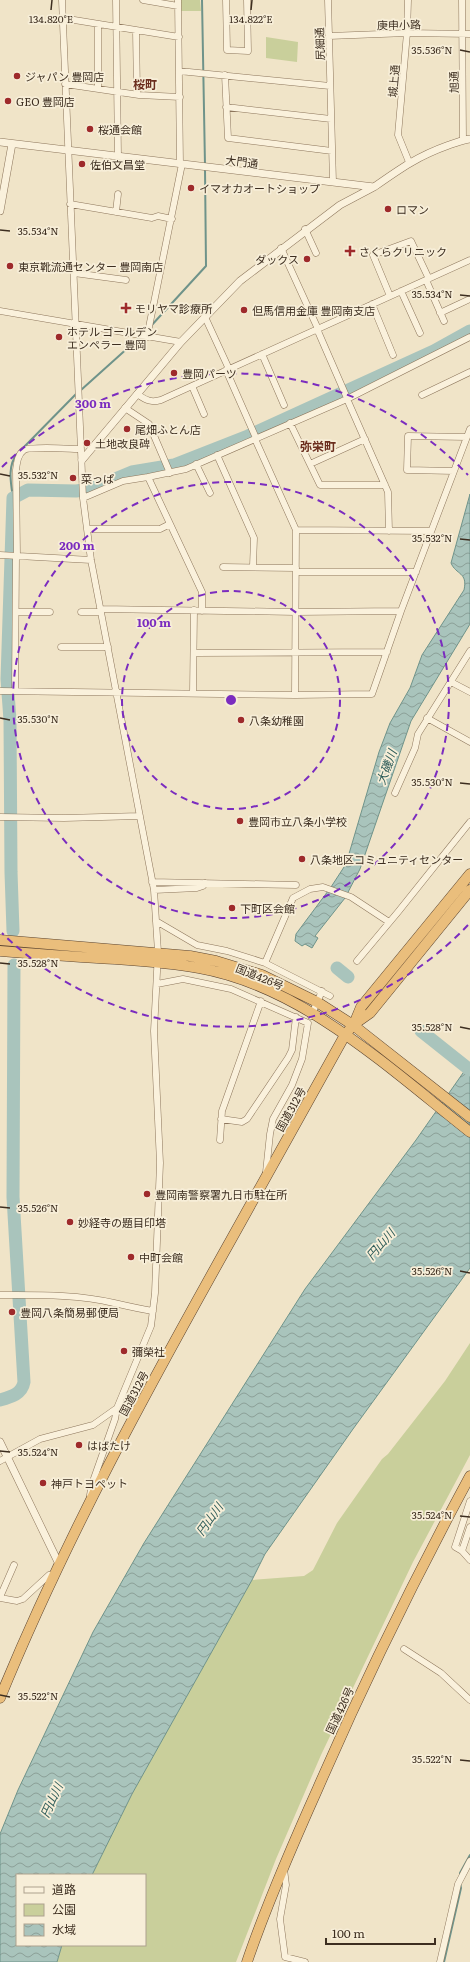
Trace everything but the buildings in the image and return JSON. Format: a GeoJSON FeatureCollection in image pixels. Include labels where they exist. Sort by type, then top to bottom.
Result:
{"type":"FeatureCollection","features":[{"type":"Feature","properties":{"kind":"highway","name":"国道312号"},"geometry":{"type":"LineString","coordinates":[[0,1698],[59,1564],[90,1503],[166,1358],[266,1175],[345,1035],[353,1025],[361,1007],[470,874]]}},
{"type":"Feature","properties":{"kind":"highway","name":"国道312号"},"geometry":{"type":"LineString","coordinates":[[353,1025],[370,1013],[470,890]]}},
{"type":"Feature","properties":{"kind":"highway","name":"国道426号"},"geometry":{"type":"LineString","coordinates":[[0,940],[158,952],[190,956],[242,968],[292,988],[353,1025],[470,1117]]}},
{"type":"Feature","properties":{"kind":"highway","name":"国道426号"},"geometry":{"type":"LineString","coordinates":[[0,951],[158,962],[200,968],[232,976],[263,988],[312,1013],[363,1048],[470,1132]]}},
{"type":"Feature","properties":{"kind":"highway","name":"国道426号"},"geometry":{"type":"LineString","coordinates":[[247,1962],[283,1867],[346,1725],[385,1641],[470,1476]]}},
{"type":"Feature","properties":{"kind":"street"},"geometry":{"type":"LineString","coordinates":[[62,0],[83,498],[91,560],[154,890],[158,952],[154,1032],[160,1163],[158,1244],[153,1311],[151,1326],[117,1408],[115,1419],[92,1484],[90,1503]]}},
{"type":"Feature","properties":{"kind":"street"},"geometry":{"type":"LineString","coordinates":[[116,0],[118,156]]}},
{"type":"Feature","properties":{"kind":"street"},"geometry":{"type":"LineString","coordinates":[[143,0],[178,3],[181,164],[172,219],[147,337]]}},
{"type":"Feature","properties":{"kind":"street"},"geometry":{"type":"LineString","coordinates":[[226,0],[227,50],[248,51],[247,0]]}},
{"type":"Feature","properties":{"kind":"street","name":"尻細通"},"geometry":{"type":"LineString","coordinates":[[328,0],[333,182]]}},
{"type":"Feature","properties":{"kind":"street","name":"城上通"},"geometry":{"type":"LineString","coordinates":[[408,0],[407,33],[398,136],[409,162]]}},
{"type":"Feature","properties":{"kind":"street","name":"旭通"},"geometry":{"type":"LineString","coordinates":[[462,0],[462,34],[467,140]]}},
{"type":"Feature","properties":{"kind":"street"},"geometry":{"type":"LineString","coordinates":[[62,18],[179,37]]}},
{"type":"Feature","properties":{"kind":"street"},"geometry":{"type":"LineString","coordinates":[[98,24],[98,88]]}},
{"type":"Feature","properties":{"kind":"street"},"geometry":{"type":"LineString","coordinates":[[136,30],[136,94]]}},
{"type":"Feature","properties":{"kind":"street","name":"庚申小路"},"geometry":{"type":"LineString","coordinates":[[328,36],[407,33],[470,34]]}},
{"type":"Feature","properties":{"kind":"street"},"geometry":{"type":"LineString","coordinates":[[179,71],[330,86]]}},
{"type":"Feature","properties":{"kind":"street"},"geometry":{"type":"LineString","coordinates":[[225,75],[228,138],[332,151]]}},
{"type":"Feature","properties":{"kind":"street"},"geometry":{"type":"LineString","coordinates":[[65,84],[136,94],[180,97]]}},
{"type":"Feature","properties":{"kind":"street"},"geometry":{"type":"LineString","coordinates":[[226,107],[331,119]]}},
{"type":"Feature","properties":{"kind":"street"},"geometry":{"type":"LineString","coordinates":[[82,460],[181,342],[240,280],[305,229],[340,204],[374,187],[409,162],[432,150],[467,140]]}},
{"type":"Feature","properties":{"kind":"street","name":"大門通"},"geometry":{"type":"LineString","coordinates":[[0,142],[374,187]]}},
{"type":"Feature","properties":{"kind":"street"},"geometry":{"type":"LineString","coordinates":[[0,211],[12,144]]}},
{"type":"Feature","properties":{"kind":"street"},"geometry":{"type":"LineString","coordinates":[[116,212],[118,194]]}},
{"type":"Feature","properties":{"kind":"street"},"geometry":{"type":"LineString","coordinates":[[70,204],[152,218],[158,216],[172,219]]}},
{"type":"Feature","properties":{"kind":"street"},"geometry":{"type":"LineString","coordinates":[[305,229],[316,253]]}},
{"type":"Feature","properties":{"kind":"street"},"geometry":{"type":"LineString","coordinates":[[390,296],[373,256],[411,241],[428,279],[444,321]]}},
{"type":"Feature","properties":{"kind":"street"},"geometry":{"type":"LineString","coordinates":[[281,248],[388,492],[389,531]]}},
{"type":"Feature","properties":{"kind":"street"},"geometry":{"type":"LineString","coordinates":[[137,394],[144,400],[153,402],[192,386],[470,260]]}},
{"type":"Feature","properties":{"kind":"street"},"geometry":{"type":"LineString","coordinates":[[74,273],[126,280]]}},
{"type":"Feature","properties":{"kind":"street"},"geometry":{"type":"LineString","coordinates":[[401,291],[420,333]]}},
{"type":"Feature","properties":{"kind":"street"},"geometry":{"type":"LineString","coordinates":[[440,313],[470,299]]}},
{"type":"Feature","properties":{"kind":"street"},"geometry":{"type":"LineString","coordinates":[[372,304],[393,355]]}},
{"type":"Feature","properties":{"kind":"street"},"geometry":{"type":"LineString","coordinates":[[0,311],[181,342]]}},
{"type":"Feature","properties":{"kind":"street"},"geometry":{"type":"LineString","coordinates":[[205,317],[251,429],[296,530],[295,695]]}},
{"type":"Feature","properties":{"kind":"street"},"geometry":{"type":"LineString","coordinates":[[83,498],[123,481],[196,464],[290,423],[346,394],[469,340]]}},
{"type":"Feature","properties":{"kind":"street"},"geometry":{"type":"LineString","coordinates":[[262,354],[284,405]]}},
{"type":"Feature","properties":{"kind":"street"},"geometry":{"type":"LineString","coordinates":[[422,395],[470,372]]}},
{"type":"Feature","properties":{"kind":"street"},"geometry":{"type":"LineString","coordinates":[[192,386],[204,414]]}},
{"type":"Feature","properties":{"kind":"street"},"geometry":{"type":"LineString","coordinates":[[126,408],[149,424],[170,471]]}},
{"type":"Feature","properties":{"kind":"street"},"geometry":{"type":"LineString","coordinates":[[290,423],[320,485],[385,485]]}},
{"type":"Feature","properties":{"kind":"street"},"geometry":{"type":"LineString","coordinates":[[0,691],[295,695],[372,694],[401,611],[470,429]]}},
{"type":"Feature","properties":{"kind":"street"},"geometry":{"type":"LineString","coordinates":[[454,471],[407,470],[408,436],[467,437]]}},
{"type":"Feature","properties":{"kind":"street"},"geometry":{"type":"LineString","coordinates":[[310,464],[364,439]]}},
{"type":"Feature","properties":{"kind":"street"},"geometry":{"type":"LineString","coordinates":[[15,691],[17,460],[25,449],[81,449]]}},
{"type":"Feature","properties":{"kind":"street"},"geometry":{"type":"LineString","coordinates":[[216,455],[254,538],[253,566]]}},
{"type":"Feature","properties":{"kind":"street"},"geometry":{"type":"LineString","coordinates":[[196,464],[210,493]]}},
{"type":"Feature","properties":{"kind":"street"},"geometry":{"type":"LineString","coordinates":[[148,476],[202,592],[202,611]]}},
{"type":"Feature","properties":{"kind":"street"},"geometry":{"type":"LineString","coordinates":[[87,529],[160,529],[170,524]]}},
{"type":"Feature","properties":{"kind":"street"},"geometry":{"type":"LineString","coordinates":[[296,530],[431,531]]}},
{"type":"Feature","properties":{"kind":"street"},"geometry":{"type":"LineString","coordinates":[[0,556],[91,560]]}},
{"type":"Feature","properties":{"kind":"street"},"geometry":{"type":"LineString","coordinates":[[223,567],[253,566],[296,570],[416,572]]}},
{"type":"Feature","properties":{"kind":"street"},"geometry":{"type":"LineString","coordinates":[[81,612],[101,610],[296,612],[401,611]]}},
{"type":"Feature","properties":{"kind":"street"},"geometry":{"type":"LineString","coordinates":[[193,693],[194,610]]}},
{"type":"Feature","properties":{"kind":"street"},"geometry":{"type":"LineString","coordinates":[[16,612],[50,612]]}},
{"type":"Feature","properties":{"kind":"street"},"geometry":{"type":"LineString","coordinates":[[61,647],[108,647]]}},
{"type":"Feature","properties":{"kind":"street"},"geometry":{"type":"LineString","coordinates":[[395,793],[414,748],[418,734],[470,651]]}},
{"type":"Feature","properties":{"kind":"street"},"geometry":{"type":"LineString","coordinates":[[194,653],[386,652]]}},
{"type":"Feature","properties":{"kind":"street"},"geometry":{"type":"LineString","coordinates":[[451,682],[470,692]]}},
{"type":"Feature","properties":{"kind":"street"},"geometry":{"type":"LineString","coordinates":[[427,718],[468,741],[470,733]]}},
{"type":"Feature","properties":{"kind":"street"},"geometry":{"type":"LineString","coordinates":[[0,817],[64,818],[140,816]]}},
{"type":"Feature","properties":{"kind":"street"},"geometry":{"type":"LineString","coordinates":[[357,960],[470,822]]}},
{"type":"Feature","properties":{"kind":"street"},"geometry":{"type":"LineString","coordinates":[[152,882],[296,885]]}},
{"type":"Feature","properties":{"kind":"street"},"geometry":{"type":"LineString","coordinates":[[154,890],[197,888],[203,886],[205,883]]}},
{"type":"Feature","properties":{"kind":"street"},"geometry":{"type":"LineString","coordinates":[[265,963],[293,898],[310,889],[323,887],[351,897],[389,922]]}},
{"type":"Feature","properties":{"kind":"street"},"geometry":{"type":"LineString","coordinates":[[156,921],[197,945],[227,951],[265,963],[330,996]]}},
{"type":"Feature","properties":{"kind":"street"},"geometry":{"type":"LineString","coordinates":[[157,984],[183,979],[231,989],[308,1023]]}},
{"type":"Feature","properties":{"kind":"street"},"geometry":{"type":"LineString","coordinates":[[266,1175],[273,1119],[292,1085],[302,1060],[308,1023],[322,991]]}},
{"type":"Feature","properties":{"kind":"street"},"geometry":{"type":"LineString","coordinates":[[220,1140],[222,1111],[261,1001]]}},
{"type":"Feature","properties":{"kind":"street"},"geometry":{"type":"LineString","coordinates":[[221,1119],[242,1122],[247,1119],[292,1050],[296,1017]]}},
{"type":"Feature","properties":{"kind":"street"},"geometry":{"type":"LineString","coordinates":[[0,1295],[78,1298],[114,1303],[125,1307],[153,1311]]}},
{"type":"Feature","properties":{"kind":"street"},"geometry":{"type":"LineString","coordinates":[[3,1459],[40,1439],[93,1425],[117,1408]]}},
{"type":"Feature","properties":{"kind":"street"},"geometry":{"type":"LineString","coordinates":[[0,1442],[3,1459],[59,1564]]}},
{"type":"Feature","properties":{"kind":"street"},"geometry":{"type":"LineString","coordinates":[[470,1501],[455,1547],[462,1551],[470,1560]]}},
{"type":"Feature","properties":{"kind":"street"},"geometry":{"type":"LineString","coordinates":[[462,1551],[470,1527]]}},
{"type":"Feature","properties":{"kind":"street"},"geometry":{"type":"LineString","coordinates":[[14,1565],[0,1597],[17,1601],[22,1599],[49,1575],[55,1574]]}},
{"type":"Feature","properties":{"kind":"street"},"geometry":{"type":"LineString","coordinates":[[404,1649],[441,1673],[470,1700]]}},
{"type":"Feature","properties":{"kind":"street"},"geometry":{"type":"LineString","coordinates":[[440,1962],[458,1884],[470,1862]]}},
{"type":"Feature","properties":{"kind":"street"},"geometry":{"type":"LineString","coordinates":[[283,1867],[286,1885],[280,1919],[285,1957],[305,1962]]}},
{"type":"Feature","properties":{"kind":"green space"},"geometry":{"type":"Polygon","coordinates":[[[180,0],[200,0],[201,11],[181,11],[180,0]]]}},
{"type":"Feature","properties":{"kind":"green space"},"geometry":{"type":"Polygon","coordinates":[[[266,37],[298,42],[297,62],[266,58],[266,37]]]}},
{"type":"Feature","properties":{"kind":"green space"},"geometry":{"type":"Polygon","coordinates":[[[470,1343],[470,1455],[413,1562],[321,1755],[276,1859],[236,1962],[57,1962],[62,1946],[146,1946],[146,1874],[92,1874],[132,1794],[252,1580],[304,1576],[313,1570],[337,1523],[382,1459],[388,1454],[445,1381],[470,1343]]]}},
{"type":"Feature","properties":{"kind":"water"},"geometry":{"type":"Polygon","coordinates":[[[470,494],[470,624],[411,721],[360,869],[345,898],[315,936],[318,938],[312,948],[305,944],[302,946],[295,941],[296,934],[346,864],[379,752],[390,723],[410,688],[422,655],[464,590],[465,584],[463,577],[451,563],[470,494]]]}},
{"type":"Feature","properties":{"kind":"water","name":"円山川"},"geometry":{"type":"Polygon","coordinates":[[[470,1063],[470,1268],[353,1429],[265,1554],[252,1580],[132,1794],[92,1874],[16,1874],[16,1946],[62,1946],[57,1962],[0,1962],[0,1834],[18,1790],[93,1632],[144,1543],[305,1289],[416,1140],[470,1063]]]}},
{"type":"Feature","properties":{"kind":"waterway"},"geometry":{"type":"LineString","coordinates":[[202,0],[205,165]]}},
{"type":"Feature","properties":{"kind":"waterway"},"geometry":{"type":"LineString","coordinates":[[150,327],[206,266],[205,169]]}},
{"type":"Feature","properties":{"kind":"waterway"},"geometry":{"type":"LineString","coordinates":[[13,931],[10,720],[7,679],[13,498],[28,490],[76,491],[91,489],[132,472],[174,465],[248,436],[434,351],[470,331]]}},
{"type":"Feature","properties":{"kind":"waterway"},"geometry":{"type":"LineString","coordinates":[[81,390],[140,337]]}},
{"type":"Feature","properties":{"kind":"waterway"},"geometry":{"type":"LineString","coordinates":[[23,448],[77,393]]}},
{"type":"Feature","properties":{"kind":"waterway"},"geometry":{"type":"LineString","coordinates":[[13,498],[11,470],[17,454]]}},
{"type":"Feature","properties":{"kind":"waterway"},"geometry":{"type":"LineString","coordinates":[[0,1400],[12,1396],[18,1392],[23,1386],[24,1382],[13,1197],[14,965]]}},
{"type":"Feature","properties":{"kind":"waterway","name":"大磯川"},"geometry":{"type":"LineString","coordinates":[[337,968],[348,977]]}},
{"type":"Feature","properties":{"kind":"waterway","name":"大磯川"},"geometry":{"type":"LineString","coordinates":[[421,1031],[470,1070]]}},
{"type":"Feature","properties":{"kind":"waterway"},"geometry":{"type":"LineString","coordinates":[[460,1877],[460,1873],[470,1855]]}},
{"type":"Feature","properties":{"kind":"waterway"},"geometry":{"type":"LineString","coordinates":[[444,1962],[461,1888],[460,1883]]}},
{"type":"Feature","properties":{"kind":"place","name":"ジャパン 豊岡店"},"geometry":{"type":"Point","coordinates":[17,76]}},
{"type":"Feature","properties":{"kind":"place","name":"GEO 豊岡店"},"geometry":{"type":"Point","coordinates":[8,101]}},
{"type":"Feature","properties":{"kind":"place","name":"桜通会館"},"geometry":{"type":"Point","coordinates":[90,129]}},
{"type":"Feature","properties":{"kind":"place","name":"佐伯文昌堂"},"geometry":{"type":"Point","coordinates":[82,164]}},
{"type":"Feature","properties":{"kind":"place","name":"イマオカオートショップ"},"geometry":{"type":"Point","coordinates":[191,188]}},
{"type":"Feature","properties":{"kind":"place","name":"ロマン"},"geometry":{"type":"Point","coordinates":[388,209]}},
{"type":"Feature","properties":{"kind":"place","name":"さくらクリニック"},"geometry":{"type":"Point","coordinates":[350,251]}},
{"type":"Feature","properties":{"kind":"place","name":"ダックス"},"geometry":{"type":"Point","coordinates":[307,259]}},
{"type":"Feature","properties":{"kind":"place","name":"東京靴流通センター 豊岡南店"},"geometry":{"type":"Point","coordinates":[10,266]}},
{"type":"Feature","properties":{"kind":"place","name":"モリヤマ診療所"},"geometry":{"type":"Point","coordinates":[126,308]}},
{"type":"Feature","properties":{"kind":"place","name":"但馬信用金庫 豊岡南支店"},"geometry":{"type":"Point","coordinates":[244,310]}},
{"type":"Feature","properties":{"kind":"place","name":"ホテル ゴールデン エンペラー 豊岡"},"geometry":{"type":"Point","coordinates":[59,337]}},
{"type":"Feature","properties":{"kind":"place","name":"豊岡パーツ"},"geometry":{"type":"Point","coordinates":[174,373]}},
{"type":"Feature","properties":{"kind":"place","name":"尾畑ふとん店"},"geometry":{"type":"Point","coordinates":[127,429]}},
{"type":"Feature","properties":{"kind":"place","name":"土地改良碑"},"geometry":{"type":"Point","coordinates":[87,443]}},
{"type":"Feature","properties":{"kind":"place","name":"菜っぱ"},"geometry":{"type":"Point","coordinates":[73,478]}},
{"type":"Feature","properties":{"kind":"place","name":"八条幼稚園"},"geometry":{"type":"Point","coordinates":[241,720]}},
{"type":"Feature","properties":{"kind":"place","name":"豊岡市立八条小学校"},"geometry":{"type":"Point","coordinates":[240,821]}},
{"type":"Feature","properties":{"kind":"place","name":"八条地区コミュニティセンター"},"geometry":{"type":"Point","coordinates":[302,859]}},
{"type":"Feature","properties":{"kind":"place","name":"下町区会館"},"geometry":{"type":"Point","coordinates":[232,908]}},
{"type":"Feature","properties":{"kind":"place","name":"豊岡南警察署九日市駐在所"},"geometry":{"type":"Point","coordinates":[147,1194]}},
{"type":"Feature","properties":{"kind":"place","name":"妙経寺の題目印塔"},"geometry":{"type":"Point","coordinates":[70,1222]}},
{"type":"Feature","properties":{"kind":"place","name":"中町会館"},"geometry":{"type":"Point","coordinates":[131,1257]}},
{"type":"Feature","properties":{"kind":"place","name":"豊岡八条簡易郵便局"},"geometry":{"type":"Point","coordinates":[12,1312]}},
{"type":"Feature","properties":{"kind":"place","name":"彌榮社"},"geometry":{"type":"Point","coordinates":[124,1351]}},
{"type":"Feature","properties":{"kind":"place","name":"はばたけ"},"geometry":{"type":"Point","coordinates":[79,1445]}},
{"type":"Feature","properties":{"kind":"place","name":"神戸トヨペット"},"geometry":{"type":"Point","coordinates":[43,1483]}},
{"type":"Feature","properties":{"kind":"district","name":"桜町"},"geometry":{"type":"Point","coordinates":[145,84]}},
{"type":"Feature","properties":{"kind":"district","name":"弥栄町"},"geometry":{"type":"Point","coordinates":[318,446]}}]}
